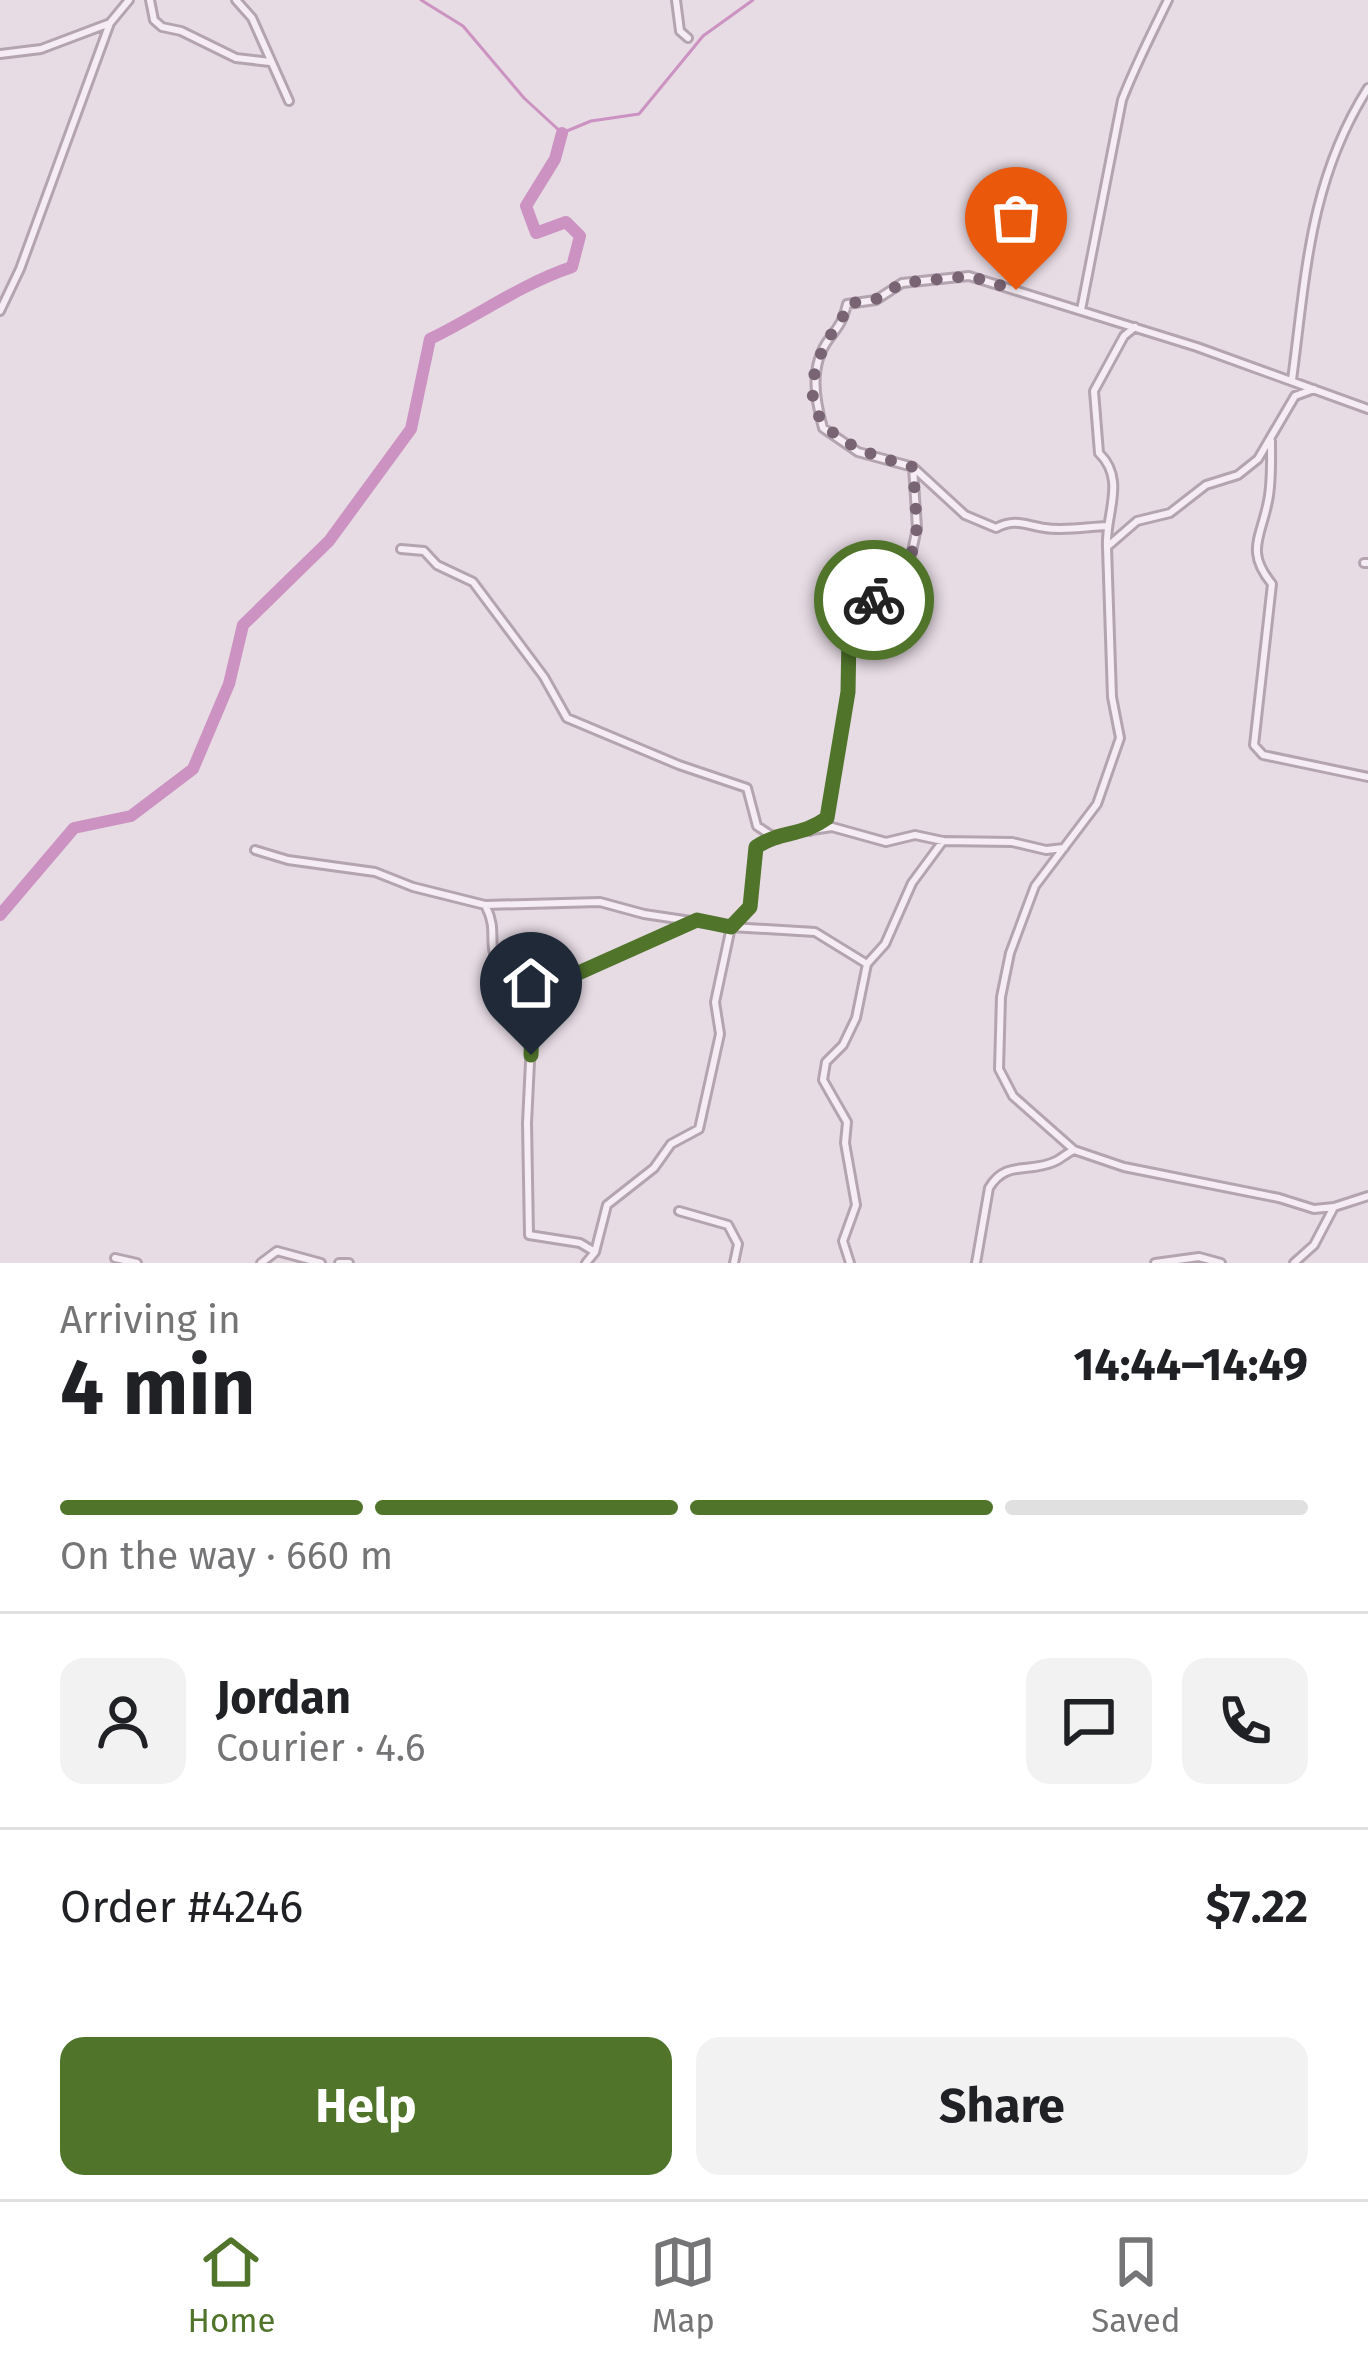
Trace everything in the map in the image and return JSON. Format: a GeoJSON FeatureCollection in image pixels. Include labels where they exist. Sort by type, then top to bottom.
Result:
{"type":"FeatureCollection","features":[{"type":"Feature","properties":{"kind":"street"},"geometry":{"type":"LineString","coordinates":[[0,311],[110,23],[129,0]]}},
{"type":"Feature","properties":{"kind":"street"},"geometry":{"type":"LineString","coordinates":[[150,0],[154,20],[162,27],[236,58],[270,62]]}},
{"type":"Feature","properties":{"kind":"street"},"geometry":{"type":"LineString","coordinates":[[236,0],[252,18],[289,101]]}},
{"type":"Feature","properties":{"kind":"street"},"geometry":{"type":"LineString","coordinates":[[676,0],[680,31],[688,38]]}},
{"type":"Feature","properties":{"kind":"street"},"geometry":{"type":"LineString","coordinates":[[1081,310],[1122,100],[1168,0]]}},
{"type":"Feature","properties":{"kind":"street"},"geometry":{"type":"LineString","coordinates":[[0,54],[41,49],[110,23]]}},
{"type":"Feature","properties":{"kind":"street"},"geometry":{"type":"LineString","coordinates":[[1292,380],[1303,271],[1315,211],[1342,134],[1368,88]]}},
{"type":"Feature","properties":{"kind":"street"},"geometry":{"type":"LineString","coordinates":[[1106,526],[1044,529],[1027,522],[1007,522],[996,528],[965,515],[913,467],[858,452],[823,428],[813,390],[825,343],[842,326],[847,304],[876,299],[902,283],[969,276],[1135,327],[1368,410]]}},
{"type":"Feature","properties":{"kind":"street"},"geometry":{"type":"LineString","coordinates":[[1135,327],[1124,336],[1094,391],[1099,453],[1111,464],[1114,480],[1106,526],[1112,697],[1120,738],[1097,804],[1035,886],[1010,952],[1001,997],[998,1069],[1013,1096],[1074,1150],[1124,1167],[1314,1209],[1368,1196]]}},
{"type":"Feature","properties":{"kind":"street"},"geometry":{"type":"LineString","coordinates":[[1107,547],[1137,521],[1170,512],[1206,485],[1238,475],[1258,459],[1295,396],[1314,389]]}},
{"type":"Feature","properties":{"kind":"street"},"geometry":{"type":"LineString","coordinates":[[1271,435],[1268,500],[1255,549],[1257,566],[1272,584],[1253,745],[1263,755],[1368,777]]}},
{"type":"Feature","properties":{"kind":"street"},"geometry":{"type":"LineString","coordinates":[[809,831],[827,818],[848,692],[854,614],[873,603],[887,571],[911,556],[917,528],[913,467]]}},
{"type":"Feature","properties":{"kind":"street"},"geometry":{"type":"LineString","coordinates":[[401,549],[424,550],[437,565],[473,582],[544,676],[567,718],[747,788],[757,826],[772,836]]}},
{"type":"Feature","properties":{"kind":"street"},"geometry":{"type":"LineString","coordinates":[[586,1263],[595,1252],[608,1205],[654,1168],[671,1144],[699,1129],[720,1034],[715,1002],[731,927],[750,907],[756,847],[772,836],[832,827],[874,841],[915,835],[1064,848]]}},
{"type":"Feature","properties":{"kind":"street"},"geometry":{"type":"LineString","coordinates":[[850,1263],[843,1241],[856,1205],[845,1143],[848,1122],[823,1080],[826,1062],[843,1045],[856,1018],[867,964],[885,944],[912,884],[944,841]]}},
{"type":"Feature","properties":{"kind":"street"},"geometry":{"type":"LineString","coordinates":[[255,850],[288,860],[375,872],[485,905],[600,902],[731,927],[815,932],[867,964]]}},
{"type":"Feature","properties":{"kind":"street"},"geometry":{"type":"LineString","coordinates":[[485,905],[495,924],[491,955],[497,965],[514,973],[513,992],[532,1022]]}},
{"type":"Feature","properties":{"kind":"street"},"geometry":{"type":"LineString","coordinates":[[595,1252],[580,1243],[529,1235],[527,1123],[532,1022],[539,998],[556,983],[697,920]]}},
{"type":"Feature","properties":{"kind":"street"},"geometry":{"type":"LineString","coordinates":[[976,1263],[994,1179],[1011,1167],[1056,1162],[1074,1150]]}},
{"type":"Feature","properties":{"kind":"street"},"geometry":{"type":"LineString","coordinates":[[1294,1263],[1314,1245],[1334,1207]]}},
{"type":"Feature","properties":{"kind":"street"},"geometry":{"type":"LineString","coordinates":[[679,1210],[728,1225],[738,1244],[734,1263]]}},
{"type":"Feature","properties":{"kind":"street"},"geometry":{"type":"LineString","coordinates":[[262,1263],[277,1251],[321,1263]]}},
{"type":"Feature","properties":{"kind":"street"},"geometry":{"type":"LineString","coordinates":[[116,1258],[137,1263]]}},
{"type":"Feature","properties":{"kind":"street"},"geometry":{"type":"LineString","coordinates":[[1155,1263],[1199,1258],[1221,1263]]}},
{"type":"Feature","properties":{"kind":"street"},"geometry":{"type":"LineString","coordinates":[[339,1263],[349,1263]]}},
{"type":"Feature","properties":{"kind":"waterway"},"geometry":{"type":"LineString","coordinates":[[421,0],[463,26],[524,98],[562,133],[591,121],[639,114],[703,36],[753,0]]}},
{"type":"Feature","properties":{"kind":"waterway"},"geometry":{"type":"LineString","coordinates":[[0,915],[74,828],[131,816],[193,769],[229,684],[243,625],[329,541],[411,429],[430,339],[572,267],[580,236],[566,222],[536,233],[526,206],[555,159],[562,133]]}},
{"type":"Feature","properties":{"kind":"way so far"},"geometry":{"type":"LineString","coordinates":[[874,600],[887,571],[911,556],[917,528],[913,467],[858,452],[823,428],[813,390],[825,343],[842,326],[847,304],[876,299],[902,283],[969,276],[1016,290]]}},
{"type":"Feature","properties":{"kind":"route"},"geometry":{"type":"LineString","coordinates":[[531,1055],[539,998],[556,983],[697,920],[731,927],[750,907],[756,847],[772,836],[809,831],[827,818],[848,692],[849,635],[854,614],[874,600]]}}]}
